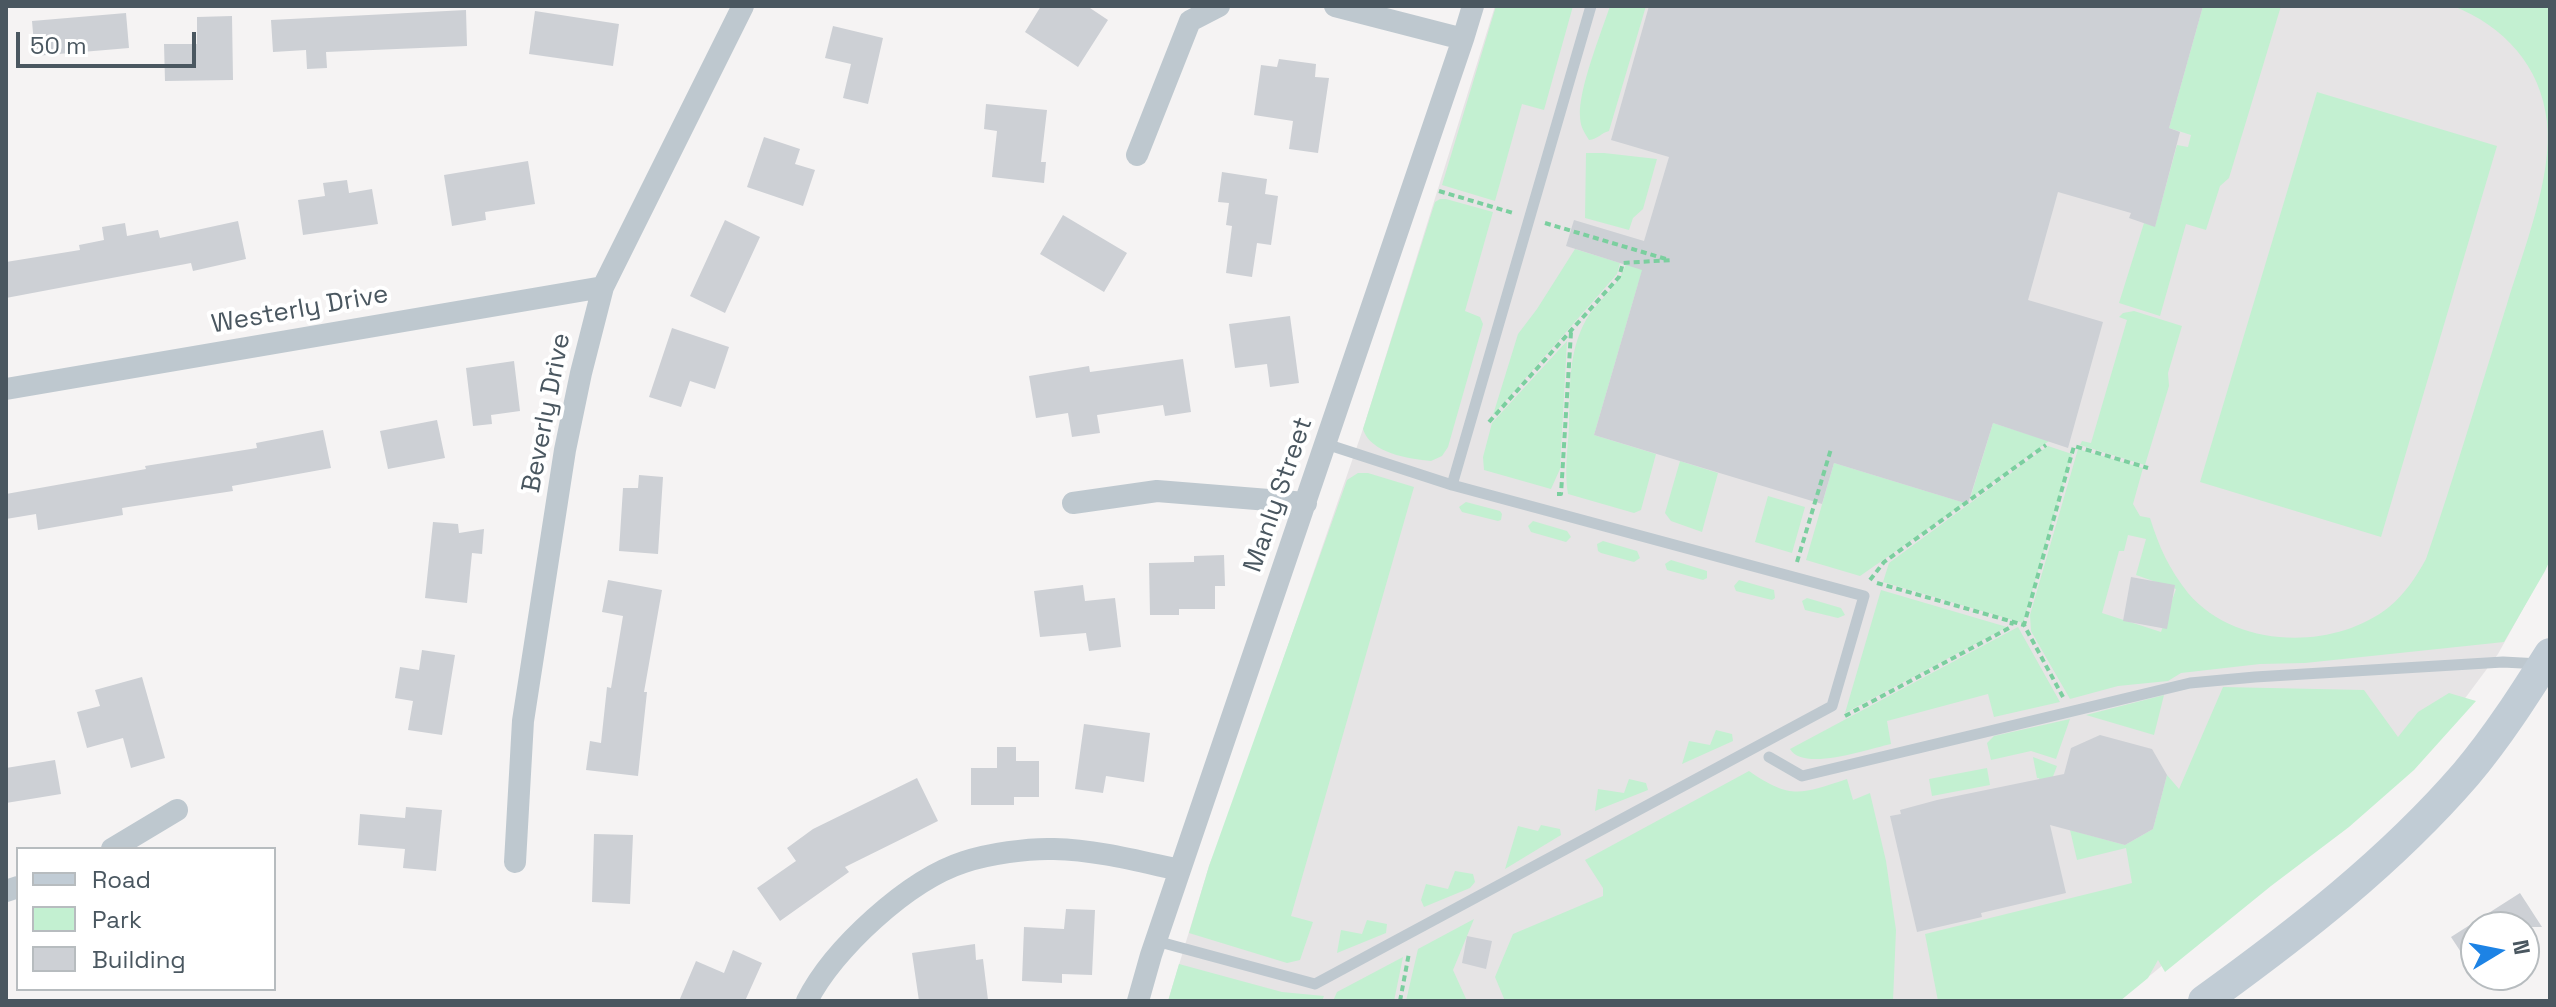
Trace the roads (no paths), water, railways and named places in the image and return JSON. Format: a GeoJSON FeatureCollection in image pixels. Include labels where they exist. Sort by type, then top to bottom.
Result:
{"type":"FeatureCollection","features":[{"type":"Feature","properties":{"kind":"street","name":"Beverly Drive"},"geometry":{"type":"LineString","coordinates":[[515,862],[523,721],[565,450],[603,287],[743,6]]}},
{"type":"Feature","properties":{"kind":"street"},"geometry":{"type":"LineString","coordinates":[[1137,155],[1190,21],[1219,6]]}},
{"type":"Feature","properties":{"kind":"street"},"geometry":{"type":"LineString","coordinates":[[1335,6],[1463,39]]}},
{"type":"Feature","properties":{"kind":"street","name":"Manly Street"},"geometry":{"type":"LineString","coordinates":[[1138,1001],[1473,6]]}},
{"type":"Feature","properties":{"kind":"street","name":"Westerly Drive"},"geometry":{"type":"LineString","coordinates":[[6,389],[603,287]]}},
{"type":"Feature","properties":{"kind":"street"},"geometry":{"type":"LineString","coordinates":[[1073,503],[1157,491],[1306,503]]}},
{"type":"Feature","properties":{"kind":"street"},"geometry":{"type":"LineString","coordinates":[[2204,1001],[2314,919],[2379,863],[2467,772],[2514,712],[2547,659]]}},
{"type":"Feature","properties":{"kind":"street"},"geometry":{"type":"LineString","coordinates":[[115,847],[177,810]]}},
{"type":"Feature","properties":{"kind":"street"},"geometry":{"type":"LineString","coordinates":[[807,1001],[837,956],[873,919],[916,886],[963,862],[1012,852],[1052,849],[1105,854],[1180,870]]}},
{"type":"Feature","properties":{"kind":"lane"},"geometry":{"type":"LineString","coordinates":[[1452,485],[1591,6]]}},
{"type":"Feature","properties":{"kind":"lane"},"geometry":{"type":"LineString","coordinates":[[1156,941],[1315,984],[1832,706],[1864,596],[1452,485],[1326,444]]}},
{"type":"Feature","properties":{"kind":"lane"},"geometry":{"type":"LineString","coordinates":[[1769,757],[1802,776],[2190,683],[2547,659]]}}]}
